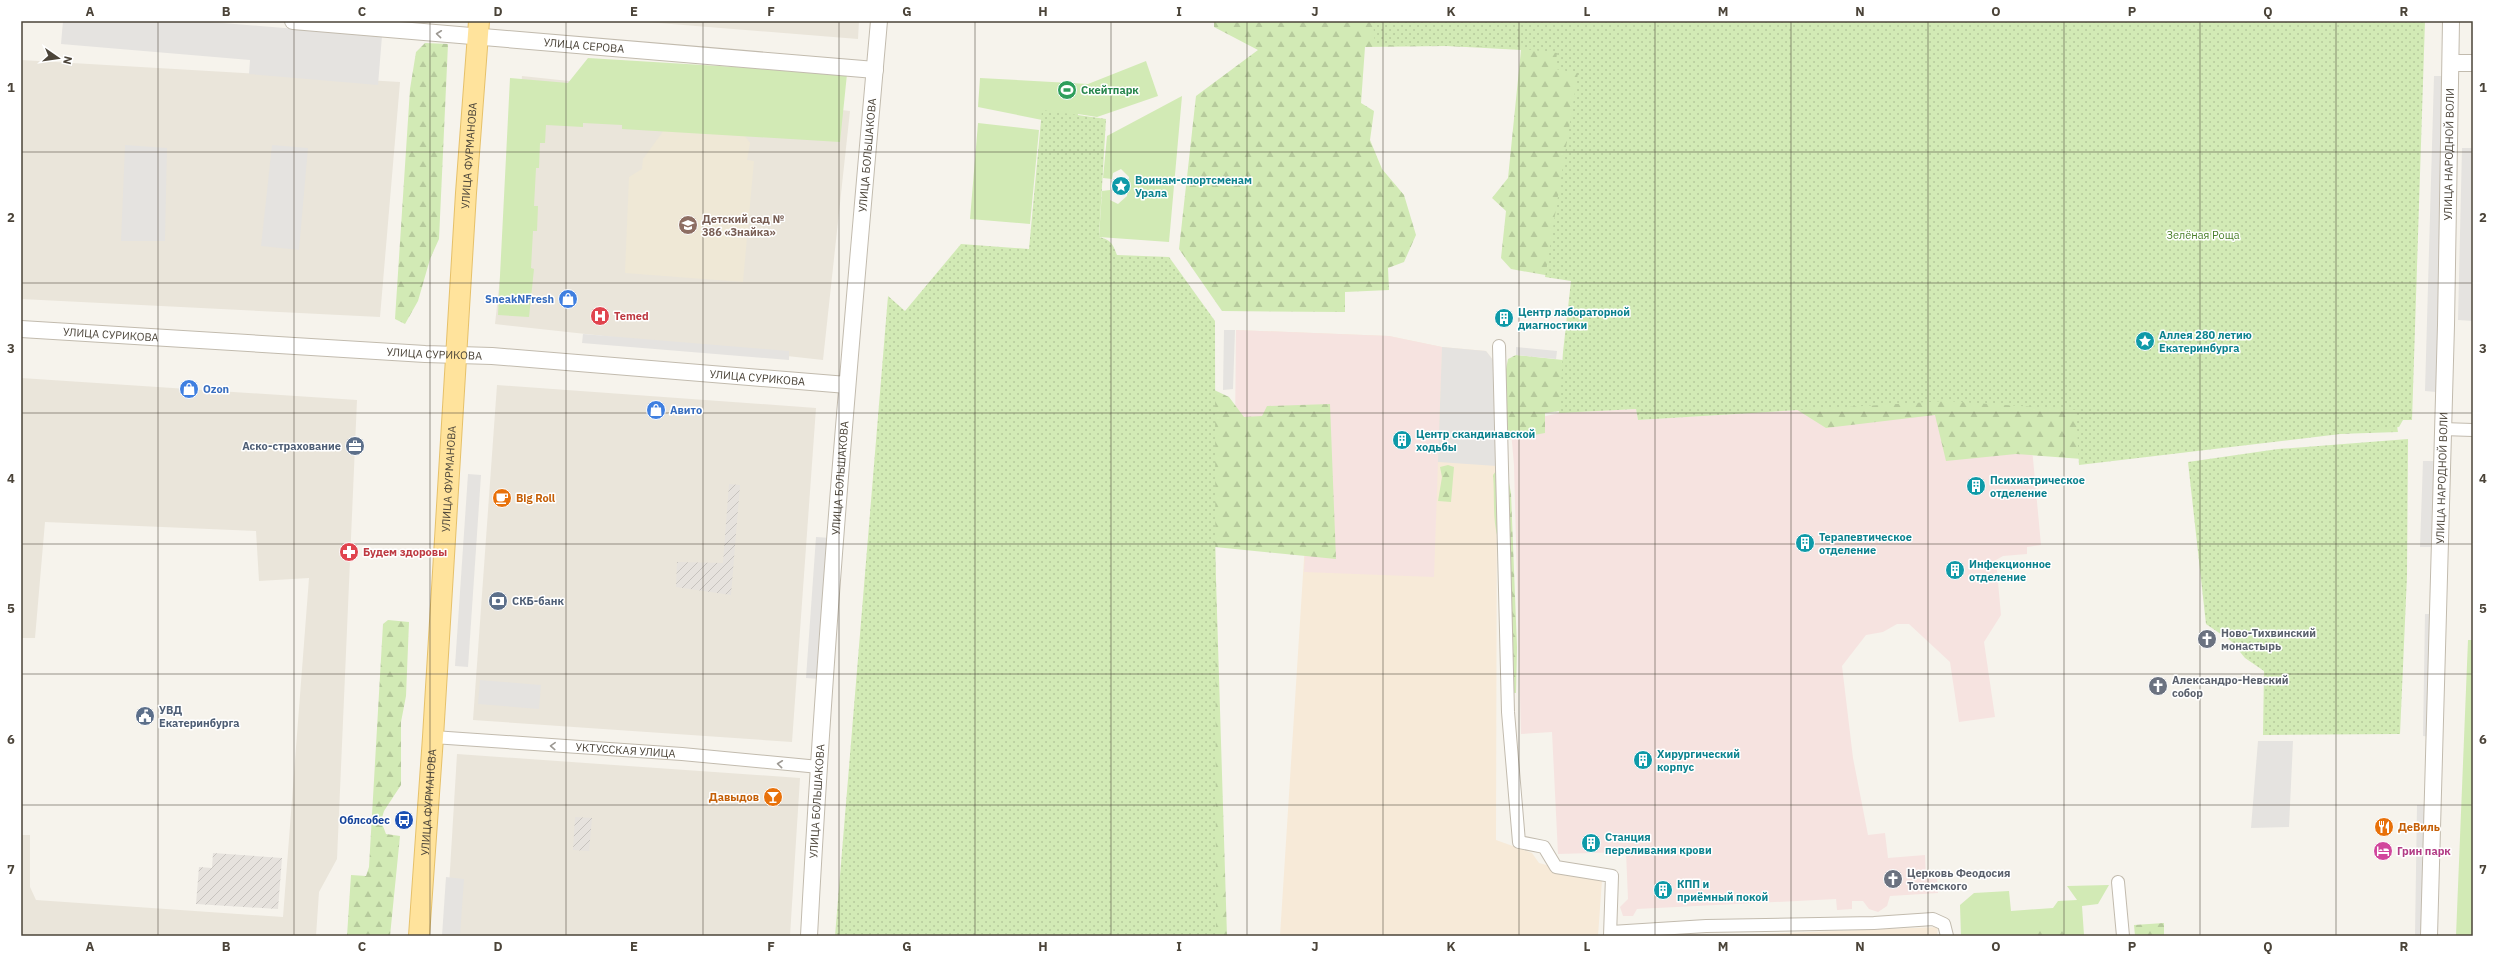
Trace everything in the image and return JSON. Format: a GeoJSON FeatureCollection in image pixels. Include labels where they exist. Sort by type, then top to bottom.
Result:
{"type":"FeatureCollection","features":[{"type":"Feature","properties":{"kind":"main road","name":"УЛИЦА ФУРМАНОВА"},"geometry":{"type":"LineString","coordinates":[[419,936],[433,737],[466,193],[478,29]]}},
{"type":"Feature","properties":{"kind":"street","name":"УЛИЦА СЕРОВА"},"geometry":{"type":"LineString","coordinates":[[293,21],[478,29],[875,70]]}},
{"type":"Feature","properties":{"kind":"street","name":"УЛИЦА БОЛЬШАКОВА"},"geometry":{"type":"LineString","coordinates":[[810,936],[819,767],[847,385],[879,21]]}},
{"type":"Feature","properties":{"kind":"street","name":"УЛИЦА НАРОДНОЙ ВОЛИ"},"geometry":{"type":"LineString","coordinates":[[2429,936],[2451,21]]}},
{"type":"Feature","properties":{"kind":"street"},"geometry":{"type":"LineString","coordinates":[[2451,63],[2473,63]]}},
{"type":"Feature","properties":{"kind":"street","name":"УЛИЦА СУРИКОВА"},"geometry":{"type":"LineString","coordinates":[[21,330],[492,356],[847,385]]}},
{"type":"Feature","properties":{"kind":"street"},"geometry":{"type":"LineString","coordinates":[[1500,346],[1508,712],[1519,842],[1544,847],[1556,867],[1612,876],[1611,934],[1706,926],[1874,923],[1933,919],[1944,924],[1947,936]]}},
{"type":"Feature","properties":{"kind":"street"},"geometry":{"type":"LineString","coordinates":[[2442,429],[2473,430]]}},
{"type":"Feature","properties":{"kind":"street","name":"УКТУССКАЯ УЛИЦА"},"geometry":{"type":"LineString","coordinates":[[433,737],[682,754],[819,767]]}},
{"type":"Feature","properties":{"kind":"street"},"geometry":{"type":"LineString","coordinates":[[2118,882],[2122,936]]}},
{"type":"Feature","properties":{"kind":"shaded area"},"geometry":{"type":"Polygon","coordinates":[[[63,21],[199,21],[382,36],[378,85],[249,74],[250,60],[61,44],[63,21]]]}},
{"type":"Feature","properties":{"kind":"shaded area"},"geometry":{"type":"Polygon","coordinates":[[[634,21],[859,21],[858,39],[634,21]]]}},
{"type":"Feature","properties":{"kind":"shaded area"},"geometry":{"type":"Polygon","coordinates":[[[21,60],[400,82],[380,317],[21,299],[21,60]]]}},
{"type":"Feature","properties":{"kind":"shaded area"},"geometry":{"type":"Polygon","coordinates":[[[522,76],[850,111],[823,360],[495,324],[522,76]]]}},
{"type":"Feature","properties":{"kind":"shaded area"},"geometry":{"type":"Polygon","coordinates":[[[2434,76],[2444,76],[2436,392],[2425,391],[2434,76]]]}},
{"type":"Feature","properties":{"kind":"shaded area","name":"Детский сад № 386 «Знайка»"},"geometry":{"type":"Polygon","coordinates":[[[664,130],[745,136],[750,143],[747,160],[754,161],[743,282],[625,273],[629,177],[642,169],[643,159],[664,130]]]}},
{"type":"Feature","properties":{"kind":"shaded area"},"geometry":{"type":"Polygon","coordinates":[[[125,145],[167,148],[165,241],[121,241],[125,145]]]}},
{"type":"Feature","properties":{"kind":"shaded area"},"geometry":{"type":"Polygon","coordinates":[[[272,145],[308,148],[299,250],[261,246],[272,145]]]}},
{"type":"Feature","properties":{"kind":"shaded area"},"geometry":{"type":"Polygon","coordinates":[[[2462,148],[2473,148],[2473,321],[2458,320],[2462,148]]]}},
{"type":"Feature","properties":{"kind":"shaded area"},"geometry":{"type":"Polygon","coordinates":[[[1224,330],[1235,330],[1233,389],[1223,390],[1224,330]]]}},
{"type":"Feature","properties":{"kind":"shaded area"},"geometry":{"type":"Polygon","coordinates":[[[1236,330],[1389,336],[1442,347],[1486,351],[1493,360],[1497,466],[1496,840],[1532,853],[1539,863],[1602,880],[1598,936],[1280,936],[1312,433],[1236,330]]]}},
{"type":"Feature","properties":{"kind":"shaded area"},"geometry":{"type":"Polygon","coordinates":[[[1236,330],[1389,336],[1442,347],[1434,577],[1304,572],[1312,433],[1235,431],[1236,330]]]}},
{"type":"Feature","properties":{"kind":"shaded area"},"geometry":{"type":"Polygon","coordinates":[[[583,334],[789,351],[789,360],[582,343],[583,334]]]}},
{"type":"Feature","properties":{"kind":"shaded area"},"geometry":{"type":"Polygon","coordinates":[[[1442,347],[1486,351],[1493,360],[1497,466],[1438,462],[1442,347]]]}},
{"type":"Feature","properties":{"kind":"shaded area"},"geometry":{"type":"Polygon","coordinates":[[[1516,347],[1557,351],[1556,359],[1516,355],[1516,347]]]}},
{"type":"Feature","properties":{"kind":"shaded area"},"geometry":{"type":"Polygon","coordinates":[[[21,378],[357,400],[337,859],[319,892],[316,936],[21,936],[21,835],[30,835],[30,887],[36,900],[283,917],[309,578],[259,581],[256,531],[45,522],[35,638],[21,638],[21,378]]]}},
{"type":"Feature","properties":{"kind":"shaded area"},"geometry":{"type":"Polygon","coordinates":[[[497,385],[816,408],[792,742],[473,720],[497,385]]]}},
{"type":"Feature","properties":{"kind":"shaded area"},"geometry":{"type":"Polygon","coordinates":[[[1946,401],[2028,405],[2041,545],[2027,547],[2027,554],[2003,556],[1996,560],[2001,615],[1984,642],[1995,717],[1959,722],[1950,662],[1909,624],[1897,624],[1883,632],[1866,635],[1842,666],[1853,758],[1868,835],[1885,833],[1888,858],[1925,855],[1926,879],[1937,878],[1938,893],[1890,896],[1887,906],[1878,912],[1869,909],[1863,901],[1852,901],[1852,909],[1837,910],[1836,899],[1637,909],[1633,916],[1623,916],[1620,907],[1628,899],[1626,852],[1558,854],[1552,732],[1521,734],[1514,465],[1511,431],[1515,423],[1559,413],[1636,409],[1638,420],[1946,401]]]}},
{"type":"Feature","properties":{"kind":"shaded area"},"geometry":{"type":"Polygon","coordinates":[[[2423,461],[2434,461],[2432,547],[2420,547],[2423,461]]]}},
{"type":"Feature","properties":{"kind":"shaded area"},"geometry":{"type":"Polygon","coordinates":[[[468,474],[481,475],[468,667],[455,666],[468,474]]]}},
{"type":"Feature","properties":{"kind":"shaded area"},"geometry":{"type":"Polygon","coordinates":[[[729,484],[740,485],[731,595],[676,587],[677,562],[723,563],[729,484]]]}},
{"type":"Feature","properties":{"kind":"shaded area"},"geometry":{"type":"Polygon","coordinates":[[[816,537],[831,538],[820,679],[806,678],[816,537]]]}},
{"type":"Feature","properties":{"kind":"shaded area"},"geometry":{"type":"Polygon","coordinates":[[[2425,614],[2435,614],[2432,737],[2423,736],[2425,614]]]}},
{"type":"Feature","properties":{"kind":"shaded area"},"geometry":{"type":"Polygon","coordinates":[[[480,680],[541,685],[539,709],[478,704],[480,680]]]}},
{"type":"Feature","properties":{"kind":"shaded area"},"geometry":{"type":"Polygon","coordinates":[[[2258,741],[2293,741],[2289,827],[2251,828],[2258,741]]]}},
{"type":"Feature","properties":{"kind":"shaded area"},"geometry":{"type":"Polygon","coordinates":[[[457,754],[800,778],[790,936],[446,936],[457,754]]]}},
{"type":"Feature","properties":{"kind":"shaded area"},"geometry":{"type":"Polygon","coordinates":[[[2417,805],[2430,805],[2427,935],[2415,935],[2417,805]]]}},
{"type":"Feature","properties":{"kind":"shaded area"},"geometry":{"type":"Polygon","coordinates":[[[575,817],[592,818],[589,851],[573,850],[575,817]]]}},
{"type":"Feature","properties":{"kind":"shaded area"},"geometry":{"type":"Polygon","coordinates":[[[213,853],[282,858],[278,909],[196,904],[199,867],[212,868],[213,853]]]}},
{"type":"Feature","properties":{"kind":"shaded area"},"geometry":{"type":"Polygon","coordinates":[[[446,877],[464,879],[460,936],[442,936],[446,877]]]}},
{"type":"Feature","properties":{"kind":"shaded area"},"geometry":{"type":"Polygon","coordinates":[[[1938,927],[1937,936],[1710,936],[1938,927]]]}},
{"type":"Feature","properties":{"kind":"green space","name":"Зелёная Роща"},"geometry":{"type":"Polygon","coordinates":[[[1214,21],[2205,21],[2402,419],[2397,426],[2398,432],[2280,436],[2082,459],[2016,454],[1946,461],[1935,415],[1826,428],[1791,406],[1589,407],[1545,413],[1545,433],[1506,440],[1506,369],[1508,359],[1516,355],[1563,360],[1573,280],[1511,269],[1501,258],[1506,211],[1492,198],[1508,178],[1521,50],[1448,46],[1365,47],[1361,103],[1374,111],[1370,140],[1382,169],[1404,195],[1416,235],[1404,262],[1388,268],[1389,290],[1345,292],[1345,312],[1222,311],[1179,249],[1196,96],[1258,50],[1214,27],[1214,21]]]}},
{"type":"Feature","properties":{"kind":"green space","name":"Зелёная Роща"},"geometry":{"type":"Polygon","coordinates":[[[1373,21],[2425,21],[2412,420],[2403,420],[2399,427],[2079,465],[2076,410],[1946,401],[1638,420],[1636,409],[1559,413],[1563,352],[1571,281],[1545,277],[1578,73],[1555,69],[1557,53],[1508,47],[1375,45],[1373,21]]]}},
{"type":"Feature","properties":{"kind":"green space"},"geometry":{"type":"Polygon","coordinates":[[[425,43],[448,44],[439,239],[430,259],[418,301],[405,324],[395,319],[410,89],[416,52],[425,43]]]}},
{"type":"Feature","properties":{"kind":"green space"},"geometry":{"type":"Polygon","coordinates":[[[588,58],[847,74],[840,142],[622,129],[622,125],[583,123],[583,127],[546,125],[545,143],[540,143],[539,168],[536,168],[534,206],[538,206],[537,231],[533,231],[531,268],[534,269],[529,317],[498,315],[510,78],[568,83],[588,58]]]}},
{"type":"Feature","properties":{"kind":"green space","name":"Скейтпарк"},"geometry":{"type":"Polygon","coordinates":[[[1146,61],[1158,96],[1097,117],[1078,114],[1077,127],[978,107],[980,78],[1088,84],[1146,61]]]}},
{"type":"Feature","properties":{"kind":"green space"},"geometry":{"type":"Polygon","coordinates":[[[1182,96],[1169,242],[1099,237],[1102,191],[1110,190],[1110,200],[1118,204],[1127,196],[1129,177],[1121,169],[1113,173],[1112,179],[1103,178],[1107,136],[1182,96]]]}},
{"type":"Feature","properties":{"kind":"green space"},"geometry":{"type":"Polygon","coordinates":[[[1042,110],[1106,119],[1099,237],[1111,243],[1117,255],[1169,257],[1215,321],[1216,936],[835,936],[888,296],[905,311],[961,244],[1029,249],[1042,110]]]}},
{"type":"Feature","properties":{"kind":"green space"},"geometry":{"type":"Polygon","coordinates":[[[978,123],[1039,130],[1030,224],[970,219],[978,123]]]}},
{"type":"Feature","properties":{"kind":"green space"},"geometry":{"type":"Polygon","coordinates":[[[1208,387],[1229,397],[1244,417],[1262,416],[1267,406],[1330,404],[1336,559],[1215,547],[1227,936],[1139,936],[1208,387]]]}},
{"type":"Feature","properties":{"kind":"green space"},"geometry":{"type":"Polygon","coordinates":[[[2408,439],[2407,576],[2400,734],[2263,735],[2264,671],[2245,658],[2231,641],[2206,624],[2188,462],[2278,449],[2408,439]]]}},
{"type":"Feature","properties":{"kind":"green space"},"geometry":{"type":"Polygon","coordinates":[[[1448,465],[1454,467],[1451,502],[1438,501],[1442,477],[1440,467],[1448,465]]]}},
{"type":"Feature","properties":{"kind":"green space"},"geometry":{"type":"Polygon","coordinates":[[[1496,471],[1507,473],[1511,493],[1517,647],[1516,693],[1505,692],[1498,539],[1494,515],[1493,475],[1496,471]]]}},
{"type":"Feature","properties":{"kind":"green space"},"geometry":{"type":"Polygon","coordinates":[[[388,620],[409,622],[406,696],[401,722],[401,785],[384,811],[381,821],[386,834],[400,836],[390,936],[347,936],[351,875],[366,876],[369,867],[383,624],[388,620]]]}},
{"type":"Feature","properties":{"kind":"green space"},"geometry":{"type":"Polygon","coordinates":[[[2468,640],[2473,640],[2473,936],[2456,936],[2468,640]]]}},
{"type":"Feature","properties":{"kind":"green space"},"geometry":{"type":"Polygon","coordinates":[[[2109,885],[2098,904],[2082,906],[2084,935],[2106,936],[1961,936],[1960,905],[1974,893],[2009,891],[2011,911],[2053,908],[2058,901],[2077,900],[2067,886],[2109,885]]]}},
{"type":"Feature","properties":{"kind":"green space"},"geometry":{"type":"Polygon","coordinates":[[[2164,923],[2164,936],[2135,936],[2134,925],[2164,923]]]}},
{"type":"Feature","properties":{"kind":"green space"},"geometry":{"type":"Polygon","coordinates":[[[2068,926],[2075,936],[2037,936],[2038,929],[2068,926]]]}},
{"type":"Feature","properties":{"kind":"place","name":"Скейтпарк"},"geometry":{"type":"Point","coordinates":[1067,90]}},
{"type":"Feature","properties":{"kind":"place","name":"Воинам-спортсменам Урала"},"geometry":{"type":"Point","coordinates":[1121,186]}},
{"type":"Feature","properties":{"kind":"place","name":"Детский сад № 386 «Знайка»"},"geometry":{"type":"Point","coordinates":[688,225]}},
{"type":"Feature","properties":{"kind":"place","name":"SneakNFresh"},"geometry":{"type":"Point","coordinates":[568,299]}},
{"type":"Feature","properties":{"kind":"place","name":"Temed"},"geometry":{"type":"Point","coordinates":[600,316]}},
{"type":"Feature","properties":{"kind":"place","name":"Центр лабораторной диагностики"},"geometry":{"type":"Point","coordinates":[1504,318]}},
{"type":"Feature","properties":{"kind":"place","name":"Аллея 280 летию Екатеринбурга"},"geometry":{"type":"Point","coordinates":[2145,341]}},
{"type":"Feature","properties":{"kind":"place","name":"Ozon"},"geometry":{"type":"Point","coordinates":[189,389]}},
{"type":"Feature","properties":{"kind":"place","name":"Авито"},"geometry":{"type":"Point","coordinates":[656,410]}},
{"type":"Feature","properties":{"kind":"place","name":"Центр скандинавской ходьбы"},"geometry":{"type":"Point","coordinates":[1402,440]}},
{"type":"Feature","properties":{"kind":"place","name":"Аско-страхование"},"geometry":{"type":"Point","coordinates":[355,446]}},
{"type":"Feature","properties":{"kind":"place","name":"Психиатрическое отделение"},"geometry":{"type":"Point","coordinates":[1976,486]}},
{"type":"Feature","properties":{"kind":"place","name":"Big Roll"},"geometry":{"type":"Point","coordinates":[502,498]}},
{"type":"Feature","properties":{"kind":"place","name":"Терапевтическое отделение"},"geometry":{"type":"Point","coordinates":[1805,543]}},
{"type":"Feature","properties":{"kind":"place","name":"Будем здоровы"},"geometry":{"type":"Point","coordinates":[349,552]}},
{"type":"Feature","properties":{"kind":"place","name":"Инфекционное отделение"},"geometry":{"type":"Point","coordinates":[1955,570]}},
{"type":"Feature","properties":{"kind":"place","name":"СКБ-банк"},"geometry":{"type":"Point","coordinates":[498,601]}},
{"type":"Feature","properties":{"kind":"place","name":"Ново-Тихвинский монастырь"},"geometry":{"type":"Point","coordinates":[2207,639]}},
{"type":"Feature","properties":{"kind":"place","name":"Александро-Невский собор"},"geometry":{"type":"Point","coordinates":[2158,686]}},
{"type":"Feature","properties":{"kind":"place","name":"УВД Екатеринбурга"},"geometry":{"type":"Point","coordinates":[145,716]}},
{"type":"Feature","properties":{"kind":"place","name":"Хирургический корпус"},"geometry":{"type":"Point","coordinates":[1643,760]}},
{"type":"Feature","properties":{"kind":"place","name":"Давыдов"},"geometry":{"type":"Point","coordinates":[773,797]}},
{"type":"Feature","properties":{"kind":"place","name":"Облсобес"},"geometry":{"type":"Point","coordinates":[404,820]}},
{"type":"Feature","properties":{"kind":"place","name":"ДеВиль"},"geometry":{"type":"Point","coordinates":[2384,827]}},
{"type":"Feature","properties":{"kind":"place","name":"Станция переливания крови"},"geometry":{"type":"Point","coordinates":[1591,843]}},
{"type":"Feature","properties":{"kind":"place","name":"Грин парк"},"geometry":{"type":"Point","coordinates":[2383,851]}},
{"type":"Feature","properties":{"kind":"place","name":"Церковь Феодосия Тотемского"},"geometry":{"type":"Point","coordinates":[1893,879]}},
{"type":"Feature","properties":{"kind":"place","name":"КПП и приёмный покой"},"geometry":{"type":"Point","coordinates":[1663,890]}}]}
